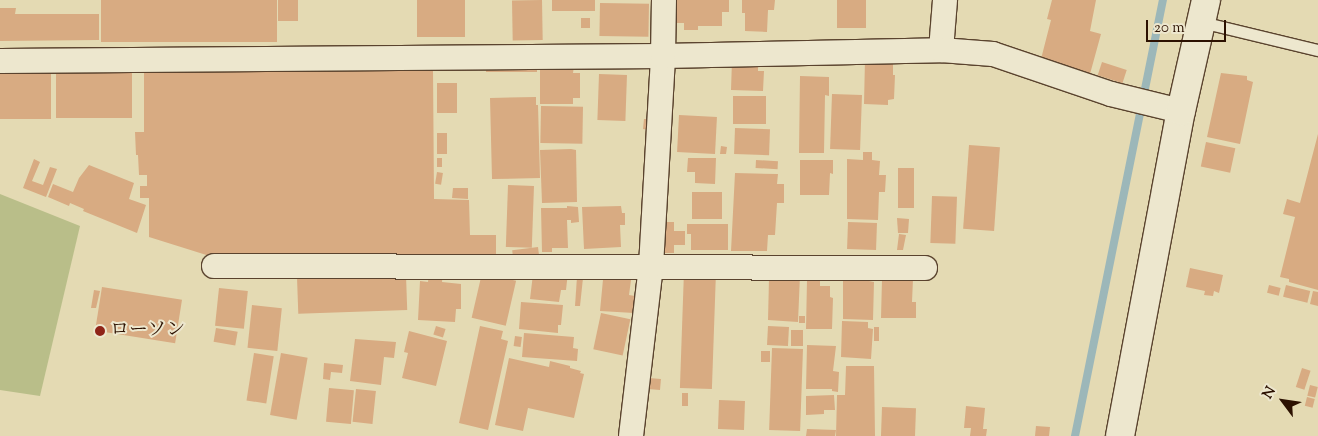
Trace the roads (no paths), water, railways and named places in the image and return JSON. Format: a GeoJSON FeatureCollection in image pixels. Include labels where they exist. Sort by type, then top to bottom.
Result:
{"type":"FeatureCollection","features":[{"type":"Feature","properties":{"kind":"street"},"geometry":{"type":"LineString","coordinates":[[631,436],[651,266],[663,56],[664,0]]}},
{"type":"Feature","properties":{"kind":"street"},"geometry":{"type":"LineString","coordinates":[[941,50],[945,0]]}},
{"type":"Feature","properties":{"kind":"street"},"geometry":{"type":"LineString","coordinates":[[1120,436],[1181,112],[1204,11]]}},
{"type":"Feature","properties":{"kind":"street"},"geometry":{"type":"LineString","coordinates":[[0,61],[663,56],[941,50],[993,54],[1111,94],[1181,112]]}},
{"type":"Feature","properties":{"kind":"street"},"geometry":{"type":"LineString","coordinates":[[214,266],[925,268]]}},
{"type":"Feature","properties":{"kind":"lane"},"geometry":{"type":"LineString","coordinates":[[1204,11],[1318,50]]}},
{"type":"Feature","properties":{"kind":"waterway"},"geometry":{"type":"LineString","coordinates":[[1075,436],[1163,0]]}},
{"type":"Feature","properties":{"kind":"place","name":"ローソン"},"geometry":{"type":"Point","coordinates":[100,331]}}]}
